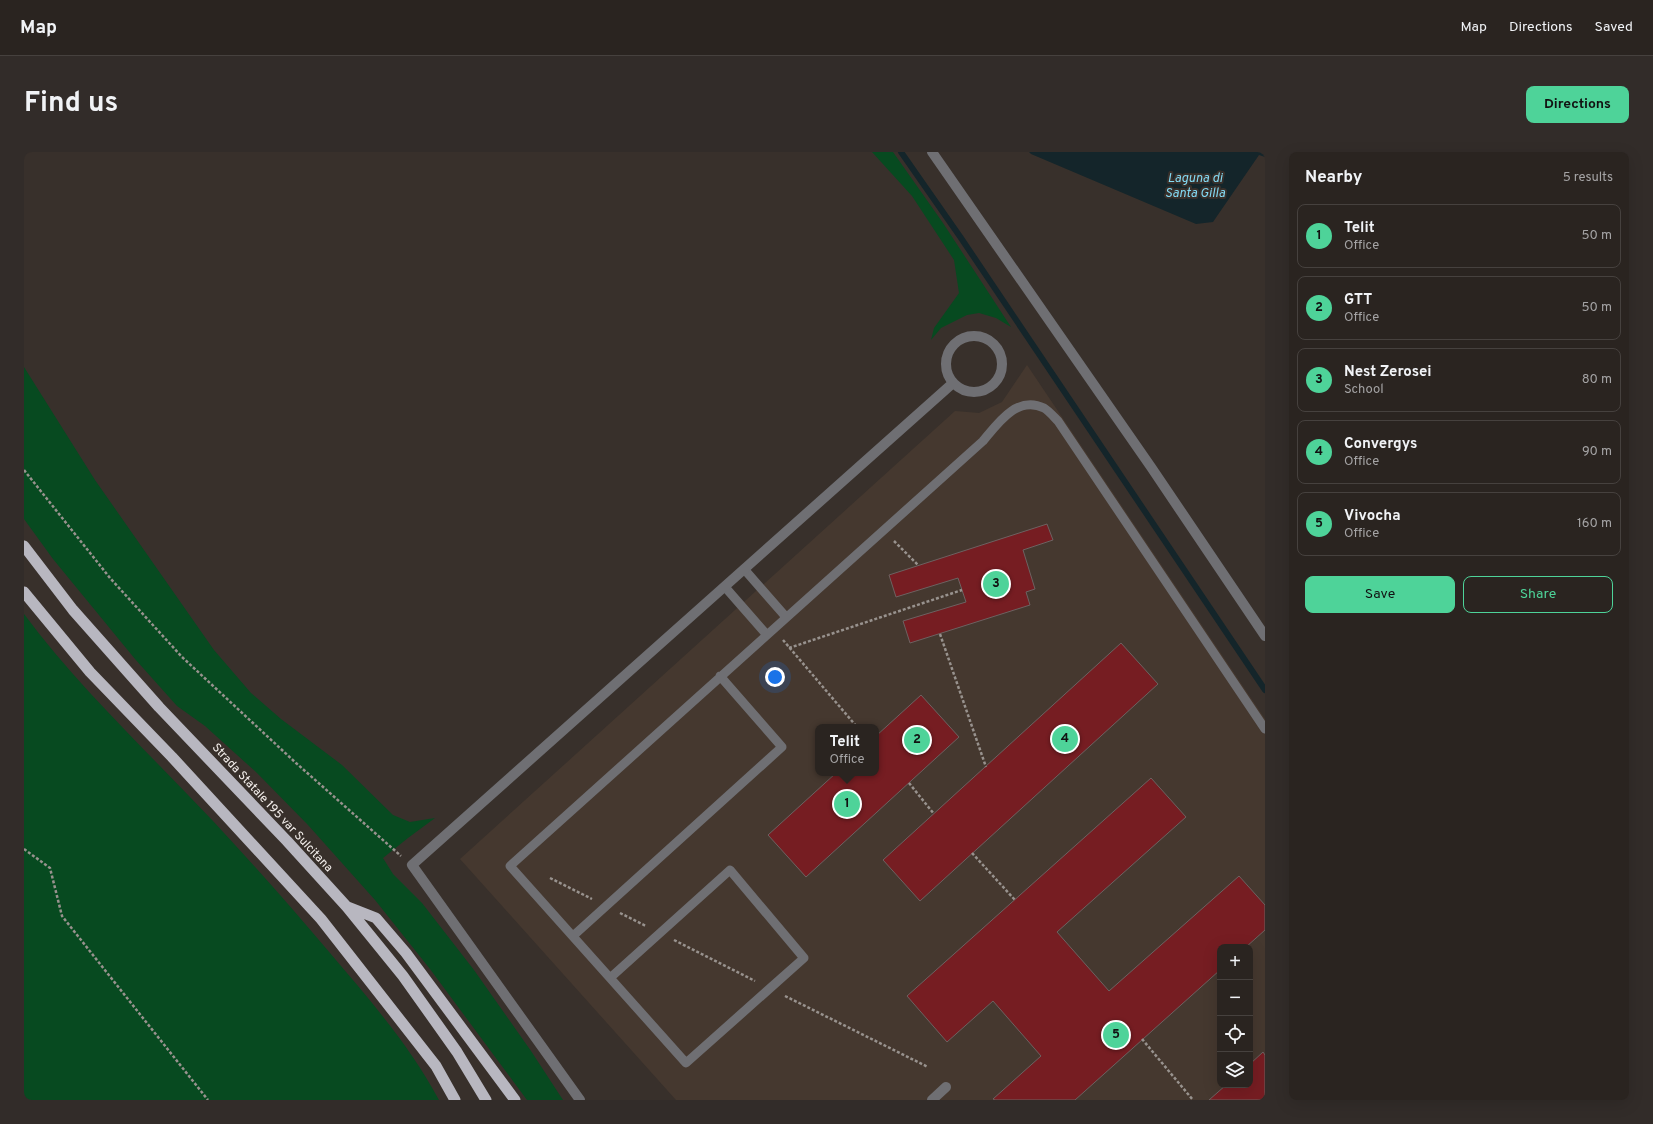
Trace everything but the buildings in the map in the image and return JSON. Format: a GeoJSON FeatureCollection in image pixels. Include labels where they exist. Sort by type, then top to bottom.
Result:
{"type":"FeatureCollection","features":[{"type":"Feature","properties":{"kind":"highway","name":"Strada Statale 195 var Sulcitana"},"geometry":{"type":"LineString","coordinates":[[24,546],[73,610],[159,707],[287,841],[347,907],[408,982],[457,1052],[486,1100]]}},
{"type":"Feature","properties":{"kind":"highway"},"geometry":{"type":"LineString","coordinates":[[24,592],[90,672],[172,757],[321,919],[436,1066],[455,1100]]}},
{"type":"Feature","properties":{"kind":"highway"},"geometry":{"type":"LineString","coordinates":[[347,907],[376,918],[411,959],[515,1100]]}},
{"type":"Feature","properties":{"kind":"street"},"geometry":{"type":"LineString","coordinates":[[932,152],[1151,467],[1265,636]]}},
{"type":"Feature","properties":{"kind":"street"},"geometry":{"type":"LineString","coordinates":[[977,335],[987,338],[995,344],[1001,356],[1002,369],[999,378],[994,384],[986,390],[973,392],[960,388],[953,383],[948,375],[945,365],[951,346],[958,339],[977,335]]}},
{"type":"Feature","properties":{"kind":"street"},"geometry":{"type":"LineString","coordinates":[[580,1100],[412,865],[953,383]]}},
{"type":"Feature","properties":{"kind":"street"},"geometry":{"type":"LineString","coordinates":[[932,1100],[946,1087]]}},
{"type":"Feature","properties":{"kind":"lane"},"geometry":{"type":"LineString","coordinates":[[610,978],[730,870],[804,958],[686,1063],[610,978],[573,936],[510,866],[983,441],[996,425],[1014,408],[1030,404],[1045,408],[1058,420],[1265,729]]}},
{"type":"Feature","properties":{"kind":"lane"},"geometry":{"type":"LineString","coordinates":[[744,569],[786,617]]}},
{"type":"Feature","properties":{"kind":"lane"},"geometry":{"type":"LineString","coordinates":[[725,586],[770,632]]}},
{"type":"Feature","properties":{"kind":"lane"},"geometry":{"type":"LineString","coordinates":[[573,936],[782,747],[720,676]]}},
{"type":"Feature","properties":{"kind":"path"},"geometry":{"type":"LineString","coordinates":[[24,470],[110,578],[182,657],[296,763],[412,865]]}},
{"type":"Feature","properties":{"kind":"path"},"geometry":{"type":"LineString","coordinates":[[883,530],[918,565]]}},
{"type":"Feature","properties":{"kind":"path"},"geometry":{"type":"LineString","coordinates":[[789,648],[962,590]]}},
{"type":"Feature","properties":{"kind":"path"},"geometry":{"type":"LineString","coordinates":[[770,632],[789,648],[854,724]]}},
{"type":"Feature","properties":{"kind":"path"},"geometry":{"type":"LineString","coordinates":[[940,634],[986,766]]}},
{"type":"Feature","properties":{"kind":"path"},"geometry":{"type":"LineString","coordinates":[[908,783],[934,814]]}},
{"type":"Feature","properties":{"kind":"path"},"geometry":{"type":"LineString","coordinates":[[24,849],[50,868],[62,916],[208,1100]]}},
{"type":"Feature","properties":{"kind":"path"},"geometry":{"type":"LineString","coordinates":[[972,853],[1015,900]]}},
{"type":"Feature","properties":{"kind":"path"},"geometry":{"type":"LineString","coordinates":[[550,878],[928,1067]]}},
{"type":"Feature","properties":{"kind":"path"},"geometry":{"type":"LineString","coordinates":[[1142,1039],[1193,1100]]}},
{"type":"Feature","properties":{"kind":"shaded area"},"geometry":{"type":"Polygon","coordinates":[[[1027,365],[1265,719],[1265,1100],[676,1100],[460,859],[955,411],[979,413],[1002,402],[1027,365]]]}},
{"type":"Feature","properties":{"kind":"green space"},"geometry":{"type":"Polygon","coordinates":[[[872,152],[893,152],[943,223],[1011,327],[996,318],[979,313],[967,315],[941,328],[931,340],[934,328],[959,293],[954,260],[912,196],[872,152]]]}},
{"type":"Feature","properties":{"kind":"green space"},"geometry":{"type":"Polygon","coordinates":[[[24,367],[95,480],[214,650],[251,693],[281,719],[342,765],[393,815],[410,822],[435,818],[383,858],[393,874],[422,903],[474,970],[531,1051],[563,1100],[527,1100],[430,969],[375,900],[308,825],[257,773],[205,726],[177,706],[135,659],[53,559],[24,519],[24,367]]]}},
{"type":"Feature","properties":{"kind":"green space"},"geometry":{"type":"Polygon","coordinates":[[[24,614],[92,695],[213,821],[316,936],[389,1024],[428,1080],[439,1100],[24,1100],[24,614]]]}},
{"type":"Feature","properties":{"kind":"water","name":"Laguna di Santa Gilla"},"geometry":{"type":"Polygon","coordinates":[[[1029,152],[1265,152],[1265,157],[1259,155],[1213,222],[1196,224],[1029,152]]]}},
{"type":"Feature","properties":{"kind":"waterway"},"geometry":{"type":"LineString","coordinates":[[901,152],[961,238],[1265,690]]}},
{"type":"Feature","properties":{"kind":"place","name":"Nest Zerosei"},"geometry":{"type":"Point","coordinates":[996,584]}},
{"type":"Feature","properties":{"kind":"place","name":"Convergys"},"geometry":{"type":"Point","coordinates":[1065,739]}},
{"type":"Feature","properties":{"kind":"place","name":"GTT"},"geometry":{"type":"Point","coordinates":[917,740]}},
{"type":"Feature","properties":{"kind":"place","name":"Telit"},"geometry":{"type":"Point","coordinates":[847,804]}},
{"type":"Feature","properties":{"kind":"place","name":"Vivocha"},"geometry":{"type":"Point","coordinates":[1116,1035]}}]}
